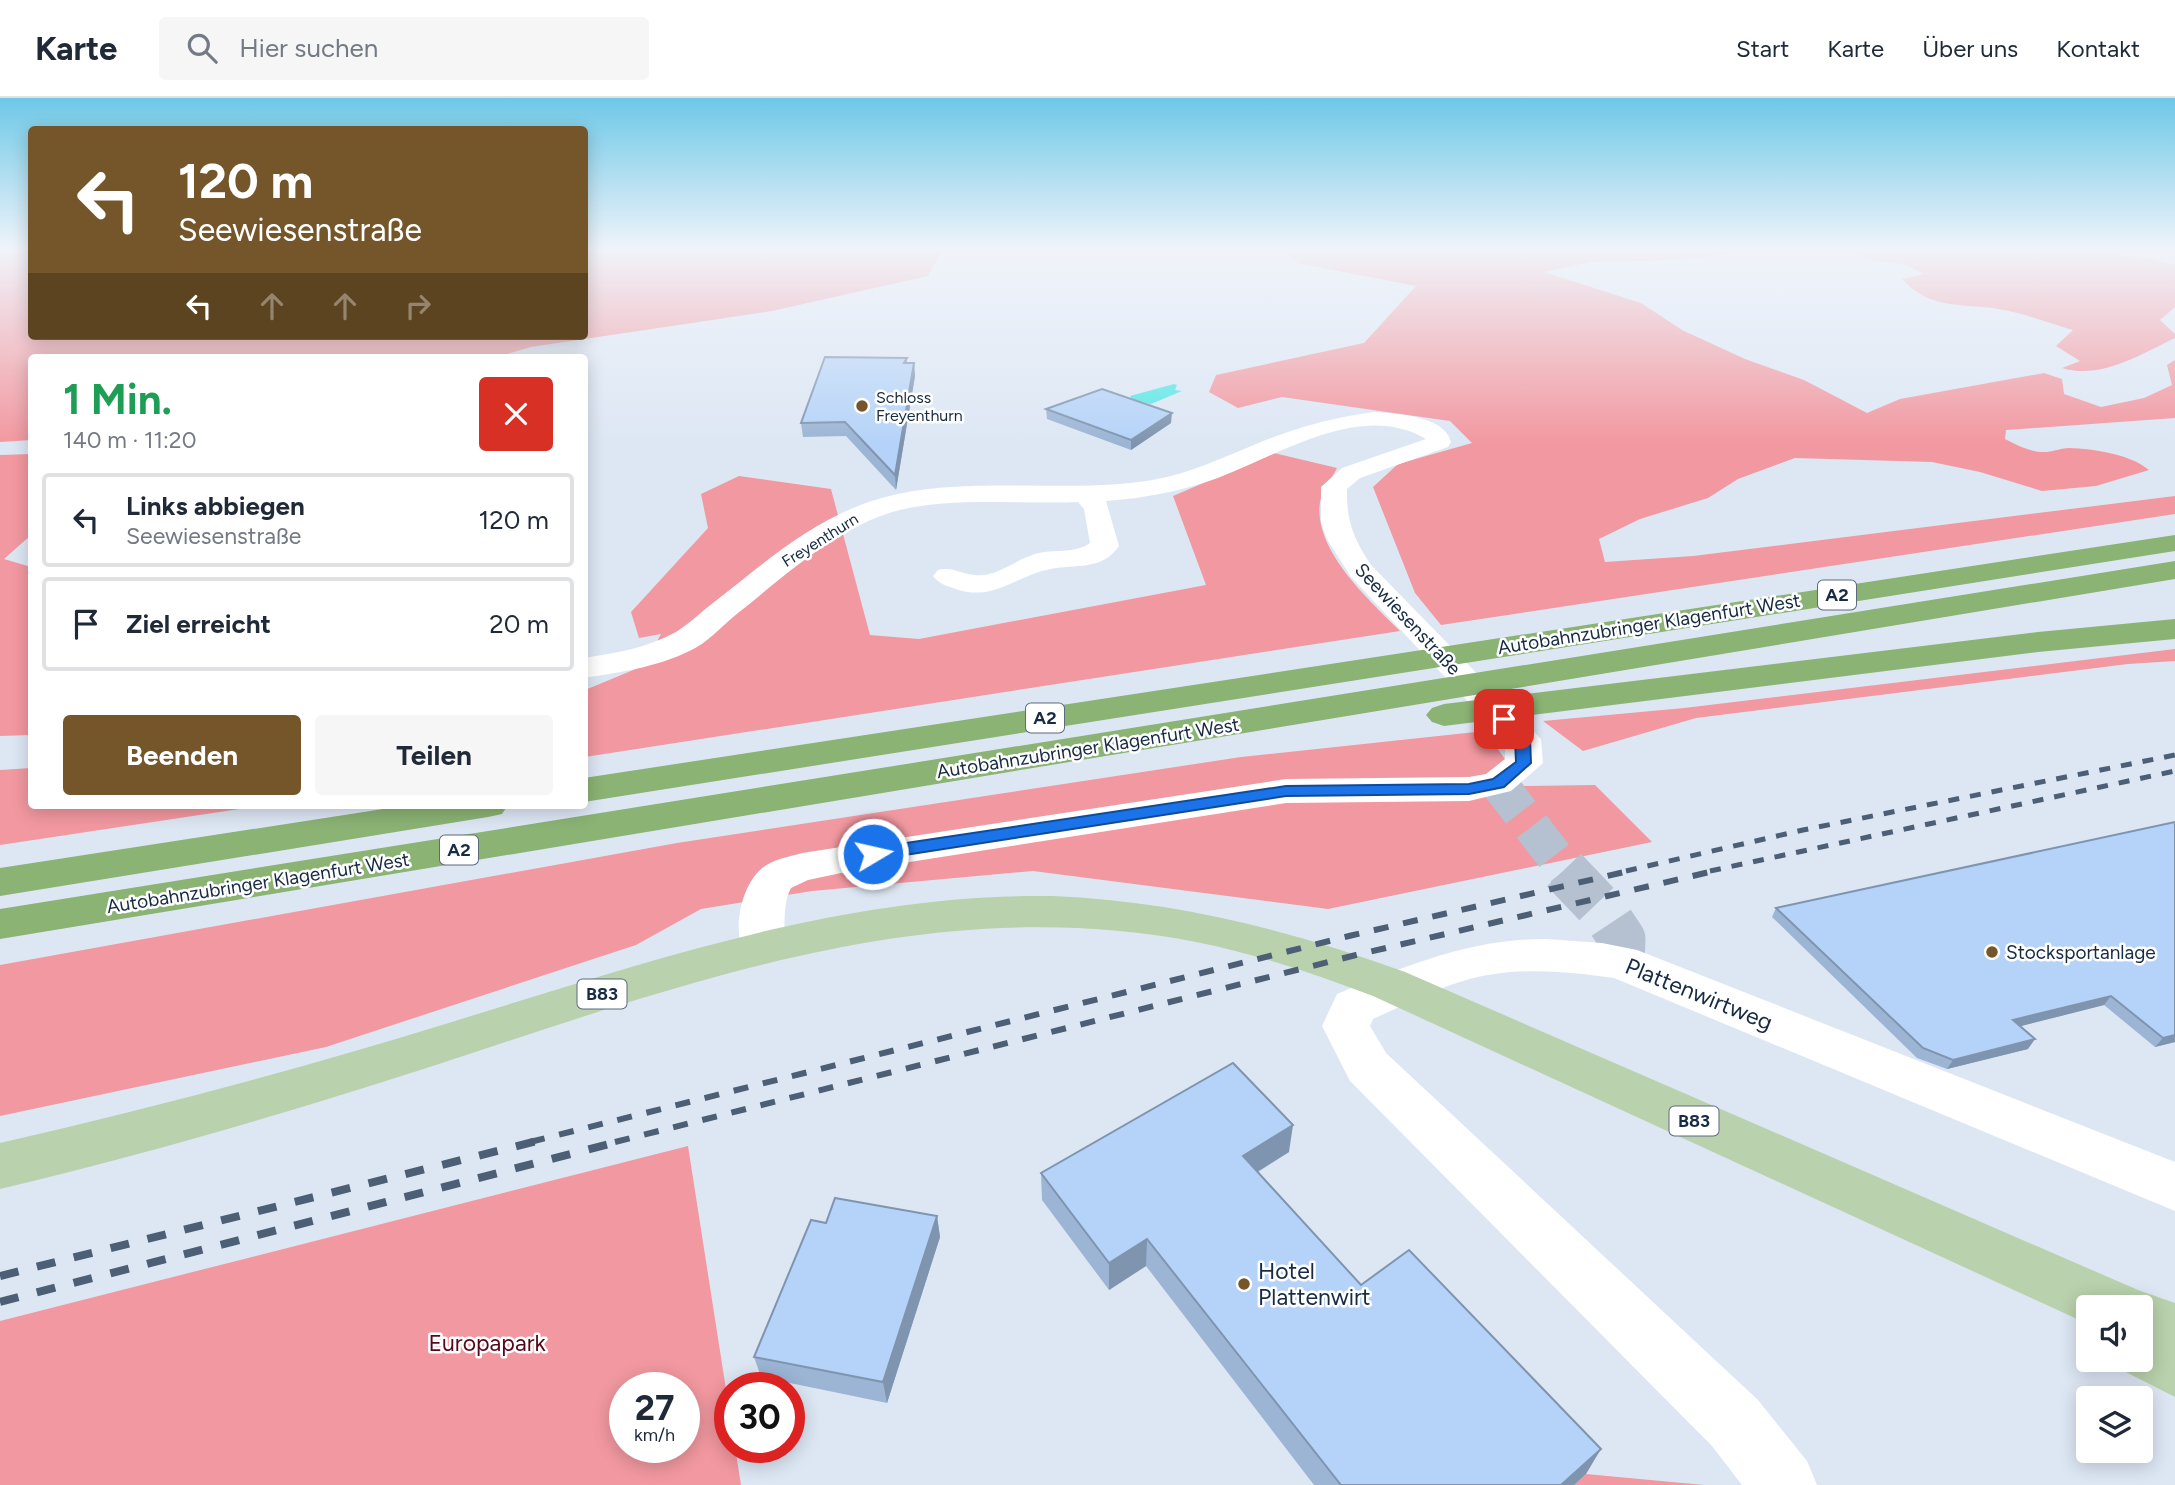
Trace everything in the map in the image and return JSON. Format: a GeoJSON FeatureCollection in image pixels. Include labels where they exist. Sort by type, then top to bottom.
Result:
{"type":"FeatureCollection","features":[{"type":"Feature","properties":{"kind":"highway","name":"Autobahnzubringer Klagenfurt West"},"geometry":{"type":"LineString","coordinates":[[588,789],[2175,543]]}},
{"type":"Feature","properties":{"kind":"highway","name":"Autobahnzubringer Klagenfurt West"},"geometry":{"type":"LineString","coordinates":[[0,924],[1265,720],[1407,708],[1534,676],[2175,570]]}},
{"type":"Feature","properties":{"kind":"highway"},"geometry":{"type":"LineString","coordinates":[[1407,708],[1564,702],[2024,644],[2175,628]]}},
{"type":"Feature","properties":{"kind":"highway","name":"A2"},"geometry":{"type":"LineString","coordinates":[[0,882],[463,809]]}},
{"type":"Feature","properties":{"kind":"main road","name":"B83"},"geometry":{"type":"LineString","coordinates":[[0,1166],[96,1144],[350,1074],[654,977],[857,926],[1027,911],[1120,916],[1217,930],[1281,948],[1362,976],[1481,1024],[1907,1218],[2087,1295]]}},
{"type":"Feature","properties":{"kind":"main road","name":"B83"},"geometry":{"type":"LineString","coordinates":[[1907,1218],[2076,1311]]}},
{"type":"Feature","properties":{"kind":"main road"},"geometry":{"type":"LineString","coordinates":[[2153,1324],[2175,1333]]}},
{"type":"Feature","properties":{"kind":"main road"},"geometry":{"type":"LineString","coordinates":[[2153,1354],[2175,1366]]}},
{"type":"Feature","properties":{"kind":"street","name":"Seewiesenstraße"},"geometry":{"type":"LineString","coordinates":[[762,948],[762,902],[769,885],[785,871],[846,858],[1286,791],[1469,789],[1498,783],[1524,763],[1523,739],[1361,571],[1339,540],[1331,514],[1334,487],[1351,473],[1439,442],[1437,434],[1426,427],[1391,420],[1345,424],[1290,439],[1176,483],[1129,491],[1083,492]]}},
{"type":"Feature","properties":{"kind":"street"},"geometry":{"type":"LineString","coordinates":[[948,576],[972,585],[997,581],[1042,561],[1089,557],[1105,546],[1097,507],[1083,492]]}},
{"type":"Feature","properties":{"kind":"street","name":"Freyenthurn"},"geometry":{"type":"LineString","coordinates":[[588,667],[628,660],[681,643],[786,559],[863,513],[886,504],[937,497],[1083,492]]}},
{"type":"Feature","properties":{"kind":"street","name":"Plattenwirtweg"},"geometry":{"type":"LineString","coordinates":[[1783,1485],[1735,1423],[1368,1067],[1346,1026],[1354,1007],[1468,962],[1512,956],[1569,955],[1621,962],[2175,1187]]}},
{"type":"Feature","properties":{"kind":"green space"},"geometry":{"type":"Polygon","coordinates":[[[0,314],[28,314],[28,340],[578,340],[531,347],[507,354],[28,354],[28,440],[0,442],[0,314]]]}},
{"type":"Feature","properties":{"kind":"green space"},"geometry":{"type":"Polygon","coordinates":[[[588,314],[754,314],[588,338],[588,314]]]}},
{"type":"Feature","properties":{"kind":"green space"},"geometry":{"type":"Polygon","coordinates":[[[1391,314],[1657,314],[1682,330],[1745,359],[1804,380],[1867,413],[1900,399],[2044,373],[2062,379],[2064,394],[2101,407],[2144,398],[2172,385],[2167,365],[2175,360],[2175,418],[2006,430],[2005,439],[2031,450],[2047,452],[2069,448],[2100,451],[2122,456],[2149,470],[2096,486],[2042,491],[1980,472],[1932,462],[1795,458],[1738,479],[1708,498],[1640,519],[1599,539],[1605,562],[1693,556],[2175,496],[2175,514],[1441,625],[1415,593],[1373,487],[1398,464],[1472,443],[1450,421],[1282,397],[1238,408],[1209,392],[1216,375],[1364,343],[1391,314]]]}},
{"type":"Feature","properties":{"kind":"green space"},"geometry":{"type":"Polygon","coordinates":[[[2018,314],[2167,314],[2160,320],[2175,334],[2175,338],[2120,364],[2091,371],[2077,371],[2062,368],[2080,361],[2056,346],[2073,330],[2018,314]]]}},
{"type":"Feature","properties":{"kind":"green space"},"geometry":{"type":"Polygon","coordinates":[[[1274,453],[1337,468],[1320,502],[1320,520],[1325,538],[1346,573],[1400,631],[588,757],[588,689],[643,666],[661,634],[639,638],[631,612],[708,528],[701,494],[739,476],[831,489],[870,635],[919,639],[1206,585],[1173,496],[1274,453]]]}},
{"type":"Feature","properties":{"kind":"green space"},"geometry":{"type":"Polygon","coordinates":[[[28,454],[28,538],[4,559],[28,566],[28,735],[0,736],[0,455],[28,454]]]}},
{"type":"Feature","properties":{"kind":"green space"},"geometry":{"type":"Polygon","coordinates":[[[2175,649],[2175,661],[2128,664],[1696,718],[1583,751],[1543,721],[1684,708],[2175,649]]]}},
{"type":"Feature","properties":{"kind":"green space"},"geometry":{"type":"Polygon","coordinates":[[[1485,731],[1524,786],[1595,785],[1652,842],[1328,909],[1033,871],[812,891],[701,909],[636,945],[326,1047],[0,1116],[0,965],[677,843],[1241,757],[1485,731]]]}},
{"type":"Feature","properties":{"kind":"green space"},"geometry":{"type":"Polygon","coordinates":[[[28,768],[28,809],[239,809],[0,845],[0,770],[28,768]]]}},
{"type":"Feature","properties":{"kind":"green space","name":"Europapark"},"geometry":{"type":"Polygon","coordinates":[[[688,1146],[723,1372],[714,1372],[714,1463],[738,1463],[741,1485],[0,1485],[0,1321],[688,1146]]]}},
{"type":"Feature","properties":{"kind":"green space"},"geometry":{"type":"Polygon","coordinates":[[[1586,1474],[1704,1485],[1574,1485],[1586,1474]]]}},
{"type":"Feature","properties":{"kind":"water"},"geometry":{"type":"Polygon","coordinates":[[[1177,385],[1175,390],[1182,391],[1151,404],[1132,400],[1130,396],[1177,385]]]}},
{"type":"Feature","properties":{"kind":"building"},"geometry":{"type":"Polygon","coordinates":[[[825,357],[907,358],[904,363],[914,363],[895,475],[845,422],[801,423],[825,357]]]}},
{"type":"Feature","properties":{"kind":"building"},"geometry":{"type":"Polygon","coordinates":[[[1102,389],[1172,413],[1131,440],[1046,409],[1102,389]]]}},
{"type":"Feature","properties":{"kind":"building","name":"Stocksportanlage"},"geometry":{"type":"Polygon","coordinates":[[[2175,822],[2175,1035],[2163,1038],[2111,996],[2013,1020],[2035,1039],[1953,1060],[1923,1048],[1776,908],[2175,822]]]}},
{"type":"Feature","properties":{"kind":"building","name":"Hotel Plattenwirt"},"geometry":{"type":"Polygon","coordinates":[[[1233,1063],[1293,1125],[1243,1156],[1361,1285],[1409,1250],[1601,1449],[1561,1485],[1341,1485],[1147,1239],[1109,1263],[1041,1173],[1233,1063]]]}},
{"type":"Feature","properties":{"kind":"building"},"geometry":{"type":"Polygon","coordinates":[[[835,1198],[937,1216],[883,1382],[754,1357],[811,1220],[826,1223],[835,1198]]]}},
{"type":"Feature","properties":{"kind":"tunnel"},"geometry":{"type":"LineString","coordinates":[[1498,783],[1566,871]]}},
{"type":"Feature","properties":{"kind":"tunnel"},"geometry":{"type":"LineString","coordinates":[[1564,870],[1604,912],[1622,939],[1621,962]]}},
{"type":"Feature","properties":{"kind":"railway"},"geometry":{"type":"LineString","coordinates":[[1626,871],[1803,830],[2175,755]]}},
{"type":"Feature","properties":{"kind":"railway"},"geometry":{"type":"LineString","coordinates":[[1710,871],[2175,771]]}},
{"type":"Feature","properties":{"kind":"railway"},"geometry":{"type":"LineString","coordinates":[[530,1142],[1349,936],[1633,870]]}},
{"type":"Feature","properties":{"kind":"railway"},"geometry":{"type":"LineString","coordinates":[[615,1142],[1356,955],[1718,870]]}},
{"type":"Feature","properties":{"kind":"railway"},"geometry":{"type":"LineString","coordinates":[[0,1276],[537,1141]]}},
{"type":"Feature","properties":{"kind":"railway"},"geometry":{"type":"LineString","coordinates":[[0,1302],[621,1141]]}},
{"type":"Feature","properties":{"kind":"place","name":"Schloss Freyenthurn"},"geometry":{"type":"Point","coordinates":[862,406]}},
{"type":"Feature","properties":{"kind":"place","name":"Stocksportanlage"},"geometry":{"type":"Point","coordinates":[1992,952]}},
{"type":"Feature","properties":{"kind":"place","name":"Hotel Plattenwirt"},"geometry":{"type":"Point","coordinates":[1244,1284]}},
{"type":"Feature","properties":{"kind":"route"},"geometry":{"type":"LineString","coordinates":[[873,854],[1286,791],[1469,789],[1498,783],[1524,763],[1523,739],[1504,719]]}}]}
